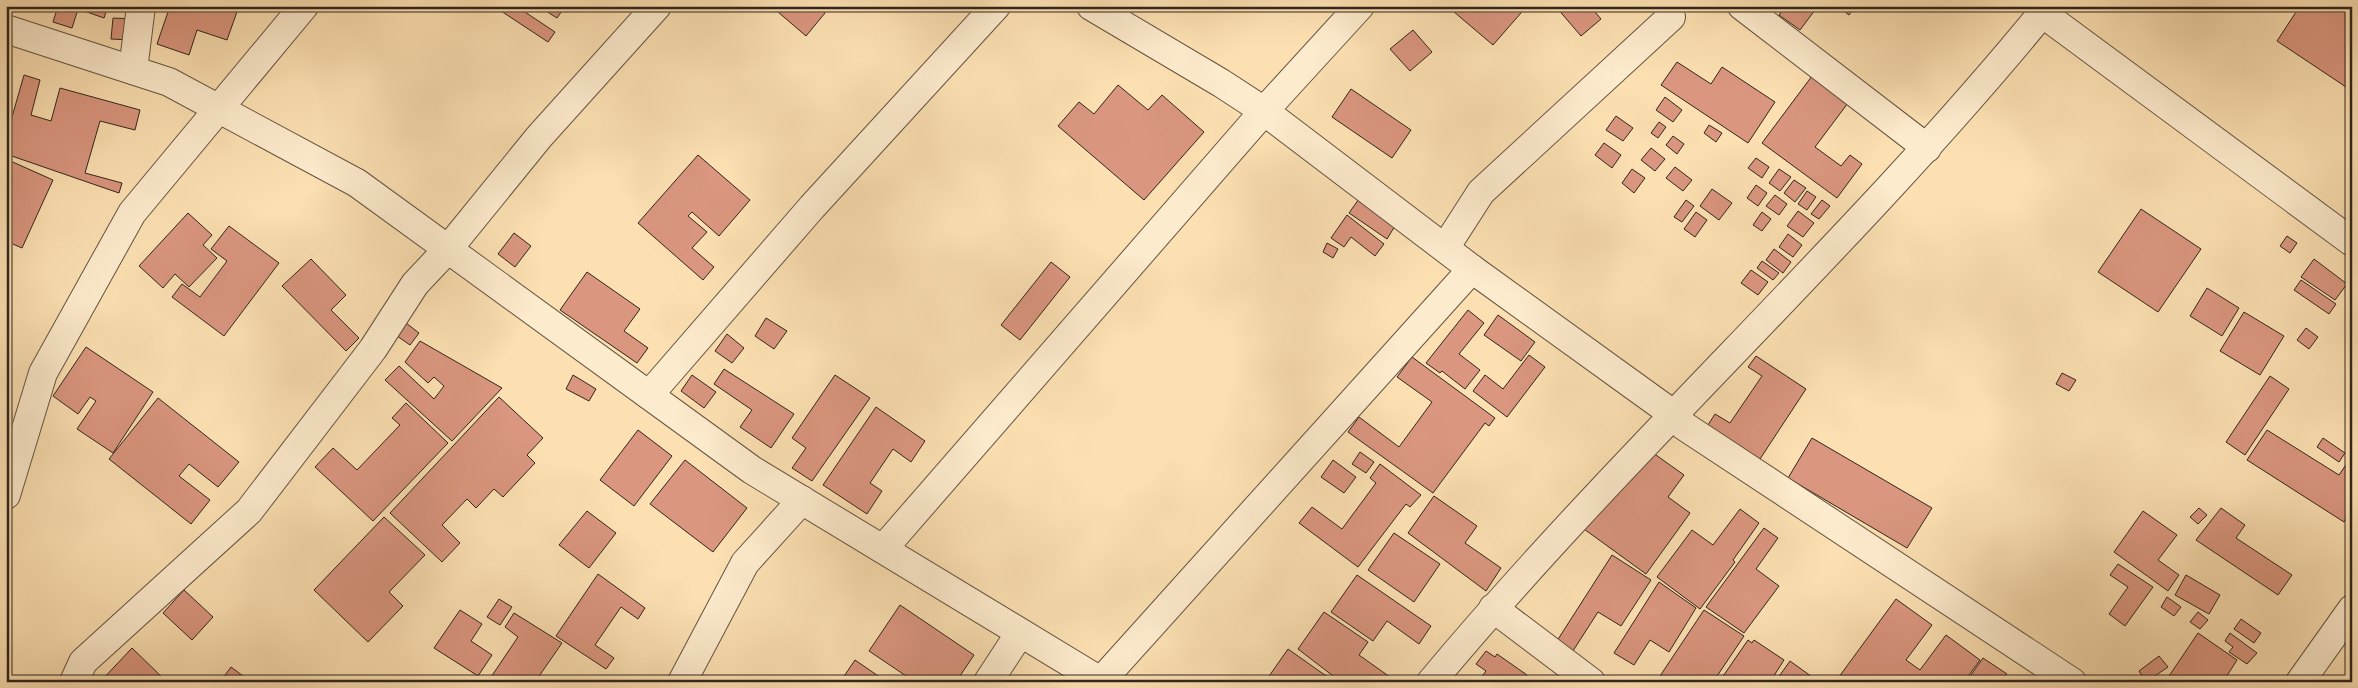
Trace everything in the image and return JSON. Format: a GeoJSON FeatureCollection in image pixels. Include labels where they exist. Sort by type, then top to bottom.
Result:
{"type":"FeatureCollection","features":[{"type":"Feature","properties":{"kind":"street"},"geometry":{"type":"LineString","coordinates":[[133,70],[141,6]]}},
{"type":"Feature","properties":{"kind":"street"},"geometry":{"type":"LineString","coordinates":[[6,495],[43,373],[132,213],[304,6]]}},
{"type":"Feature","properties":{"kind":"street"},"geometry":{"type":"LineString","coordinates":[[74,682],[84,662],[249,511],[373,349],[415,284],[448,249],[539,137],[657,6]]}},
{"type":"Feature","properties":{"kind":"street"},"geometry":{"type":"LineString","coordinates":[[649,394],[812,207],[996,6]]}},
{"type":"Feature","properties":{"kind":"street"},"geometry":{"type":"LineString","coordinates":[[1091,6],[1221,83],[1264,111],[1472,269],[1673,414],[1684,426],[2072,682]]}},
{"type":"Feature","properties":{"kind":"street"},"geometry":{"type":"LineString","coordinates":[[883,550],[1264,111],[1360,6]]}},
{"type":"Feature","properties":{"kind":"street"},"geometry":{"type":"LineString","coordinates":[[1742,6],[1927,148]]}},
{"type":"Feature","properties":{"kind":"street"},"geometry":{"type":"LineString","coordinates":[[1445,248],[1481,192],[1671,10]]}},
{"type":"Feature","properties":{"kind":"street"},"geometry":{"type":"LineString","coordinates":[[1432,682],[1493,608],[1673,414],[1927,148],[2045,10],[2352,242]]}},
{"type":"Feature","properties":{"kind":"street"},"geometry":{"type":"LineString","coordinates":[[6,29],[169,82],[357,183],[752,470],[1102,681],[1472,269]]}},
{"type":"Feature","properties":{"kind":"street"},"geometry":{"type":"LineString","coordinates":[[682,682],[745,563],[802,500]]}},
{"type":"Feature","properties":{"kind":"street"},"geometry":{"type":"LineString","coordinates":[[1493,608],[1591,682]]}},
{"type":"Feature","properties":{"kind":"street"},"geometry":{"type":"LineString","coordinates":[[2300,682],[2352,608]]}},
{"type":"Feature","properties":{"kind":"street"},"geometry":{"type":"LineString","coordinates":[[988,682],[1020,633]]}},
{"type":"Feature","properties":{"kind":"building"},"geometry":{"type":"Polygon","coordinates":[[[58,6],[79,6],[72,28],[53,22],[58,6]]]}},
{"type":"Feature","properties":{"kind":"building"},"geometry":{"type":"Polygon","coordinates":[[[86,6],[108,6],[104,18],[84,11],[86,6]]]}},
{"type":"Feature","properties":{"kind":"building"},"geometry":{"type":"Polygon","coordinates":[[[170,6],[239,6],[227,40],[197,30],[189,55],[157,44],[170,6]]]}},
{"type":"Feature","properties":{"kind":"building"},"geometry":{"type":"Polygon","coordinates":[[[504,6],[516,6],[555,32],[548,42],[501,11],[504,6]]]}},
{"type":"Feature","properties":{"kind":"building"},"geometry":{"type":"Polygon","coordinates":[[[538,6],[561,6],[564,8],[557,18],[538,6]]]}},
{"type":"Feature","properties":{"kind":"building"},"geometry":{"type":"Polygon","coordinates":[[[771,6],[817,6],[825,13],[806,36],[771,6]]]}},
{"type":"Feature","properties":{"kind":"building"},"geometry":{"type":"Polygon","coordinates":[[[1447,6],[1527,6],[1493,45],[1447,6]]]}},
{"type":"Feature","properties":{"kind":"building"},"geometry":{"type":"Polygon","coordinates":[[[1559,6],[1590,6],[1601,19],[1581,36],[1557,8],[1559,6]]]}},
{"type":"Feature","properties":{"kind":"building"},"geometry":{"type":"Polygon","coordinates":[[[1785,6],[1810,6],[1815,10],[1800,30],[1779,15],[1785,6]]]}},
{"type":"Feature","properties":{"kind":"building"},"geometry":{"type":"Polygon","coordinates":[[[1837,6],[1855,6],[1849,15],[1837,6]]]}},
{"type":"Feature","properties":{"kind":"building"},"geometry":{"type":"Polygon","coordinates":[[[2300,6],[2352,6],[2352,91],[2277,41],[2300,6]]]}},
{"type":"Feature","properties":{"kind":"building"},"geometry":{"type":"Polygon","coordinates":[[[113,18],[134,19],[132,40],[111,39],[113,18]]]}},
{"type":"Feature","properties":{"kind":"building"},"geometry":{"type":"Polygon","coordinates":[[[1413,30],[1432,52],[1410,71],[1390,49],[1413,30]]]}},
{"type":"Feature","properties":{"kind":"building"},"geometry":{"type":"Polygon","coordinates":[[[1677,62],[1711,84],[1722,67],[1775,102],[1748,143],[1661,85],[1677,62]]]}},
{"type":"Feature","properties":{"kind":"building"},"geometry":{"type":"Polygon","coordinates":[[[1818,68],[1854,95],[1815,147],[1841,166],[1850,155],[1862,164],[1837,198],[1762,143],[1818,68]]]}},
{"type":"Feature","properties":{"kind":"building"},"geometry":{"type":"Polygon","coordinates":[[[24,75],[40,80],[31,115],[51,121],[60,88],[140,110],[135,130],[100,121],[85,173],[122,183],[119,193],[6,154],[6,138],[24,75]]]}},
{"type":"Feature","properties":{"kind":"building"},"geometry":{"type":"Polygon","coordinates":[[[1118,85],[1148,110],[1162,95],[1204,132],[1144,200],[1058,126],[1079,102],[1094,114],[1118,85]]]}},
{"type":"Feature","properties":{"kind":"building"},"geometry":{"type":"Polygon","coordinates":[[[1351,89],[1411,130],[1392,158],[1332,117],[1351,89]]]}},
{"type":"Feature","properties":{"kind":"building"},"geometry":{"type":"Polygon","coordinates":[[[1665,97],[1682,110],[1673,122],[1656,110],[1665,97]]]}},
{"type":"Feature","properties":{"kind":"building"},"geometry":{"type":"Polygon","coordinates":[[[1616,116],[1633,128],[1623,141],[1606,130],[1616,116]]]}},
{"type":"Feature","properties":{"kind":"building"},"geometry":{"type":"Polygon","coordinates":[[[1659,122],[1666,127],[1658,138],[1651,133],[1659,122]]]}},
{"type":"Feature","properties":{"kind":"building"},"geometry":{"type":"Polygon","coordinates":[[[1709,125],[1722,133],[1716,142],[1704,133],[1709,125]]]}},
{"type":"Feature","properties":{"kind":"building"},"geometry":{"type":"Polygon","coordinates":[[[1673,136],[1684,144],[1677,154],[1666,145],[1673,136]]]}},
{"type":"Feature","properties":{"kind":"building"},"geometry":{"type":"Polygon","coordinates":[[[1604,143],[1621,155],[1612,168],[1595,155],[1604,143]]]}},
{"type":"Feature","properties":{"kind":"building"},"geometry":{"type":"Polygon","coordinates":[[[1651,148],[1665,159],[1655,171],[1641,160],[1651,148]]]}},
{"type":"Feature","properties":{"kind":"building"},"geometry":{"type":"Polygon","coordinates":[[[698,155],[750,200],[719,236],[692,212],[688,216],[707,232],[692,248],[714,267],[703,280],[638,223],[698,155]]]}},
{"type":"Feature","properties":{"kind":"building"},"geometry":{"type":"Polygon","coordinates":[[[1756,158],[1769,167],[1762,178],[1748,168],[1756,158]]]}},
{"type":"Feature","properties":{"kind":"building"},"geometry":{"type":"Polygon","coordinates":[[[6,159],[53,180],[22,248],[6,241],[6,159]]]}},
{"type":"Feature","properties":{"kind":"building"},"geometry":{"type":"Polygon","coordinates":[[[1675,167],[1692,180],[1683,191],[1666,178],[1675,167]]]}},
{"type":"Feature","properties":{"kind":"building"},"geometry":{"type":"Polygon","coordinates":[[[1632,169],[1645,178],[1634,193],[1622,183],[1632,169]]]}},
{"type":"Feature","properties":{"kind":"building"},"geometry":{"type":"Polygon","coordinates":[[[1779,169],[1791,177],[1780,191],[1769,183],[1779,169]]]}},
{"type":"Feature","properties":{"kind":"building"},"geometry":{"type":"Polygon","coordinates":[[[1794,180],[1806,188],[1795,202],[1784,193],[1794,180]]]}},
{"type":"Feature","properties":{"kind":"building"},"geometry":{"type":"Polygon","coordinates":[[[1756,185],[1767,193],[1758,206],[1747,198],[1756,185]]]}},
{"type":"Feature","properties":{"kind":"building"},"geometry":{"type":"Polygon","coordinates":[[[1712,189],[1732,203],[1719,220],[1700,206],[1712,189]]]}},
{"type":"Feature","properties":{"kind":"building"},"geometry":{"type":"Polygon","coordinates":[[[1807,191],[1816,197],[1807,210],[1798,204],[1807,191]]]}},
{"type":"Feature","properties":{"kind":"building"},"geometry":{"type":"Polygon","coordinates":[[[1775,195],[1787,204],[1779,215],[1766,206],[1775,195]]]}},
{"type":"Feature","properties":{"kind":"building"},"geometry":{"type":"Polygon","coordinates":[[[1361,196],[1398,221],[1387,239],[1349,213],[1361,196]]]}},
{"type":"Feature","properties":{"kind":"building"},"geometry":{"type":"Polygon","coordinates":[[[1686,200],[1694,206],[1682,222],[1674,217],[1686,200]]]}},
{"type":"Feature","properties":{"kind":"building"},"geometry":{"type":"Polygon","coordinates":[[[1822,200],[1830,206],[1819,219],[1811,214],[1822,200]]]}},
{"type":"Feature","properties":{"kind":"building"},"geometry":{"type":"Polygon","coordinates":[[[2141,209],[2201,249],[2158,312],[2098,272],[2141,209]]]}},
{"type":"Feature","properties":{"kind":"building"},"geometry":{"type":"Polygon","coordinates":[[[1798,211],[1814,223],[1803,237],[1787,226],[1798,211]]]}},
{"type":"Feature","properties":{"kind":"building"},"geometry":{"type":"Polygon","coordinates":[[[1696,212],[1707,220],[1695,237],[1684,229],[1696,212]]]}},
{"type":"Feature","properties":{"kind":"building"},"geometry":{"type":"Polygon","coordinates":[[[1762,212],[1771,219],[1762,231],[1753,225],[1762,212]]]}},
{"type":"Feature","properties":{"kind":"building"},"geometry":{"type":"Polygon","coordinates":[[[188,213],[212,235],[203,245],[217,258],[189,287],[175,274],[163,288],[139,266],[188,213]]]}},
{"type":"Feature","properties":{"kind":"building"},"geometry":{"type":"Polygon","coordinates":[[[1347,215],[1384,244],[1375,256],[1351,237],[1344,247],[1331,238],[1347,215]]]}},
{"type":"Feature","properties":{"kind":"building"},"geometry":{"type":"Polygon","coordinates":[[[229,226],[279,263],[224,336],[172,297],[182,284],[200,297],[227,261],[211,249],[229,226]]]}},
{"type":"Feature","properties":{"kind":"building"},"geometry":{"type":"Polygon","coordinates":[[[514,233],[531,246],[515,267],[498,254],[514,233]]]}},
{"type":"Feature","properties":{"kind":"building"},"geometry":{"type":"Polygon","coordinates":[[[1788,234],[1802,245],[1793,257],[1779,247],[1788,234]]]}},
{"type":"Feature","properties":{"kind":"building"},"geometry":{"type":"Polygon","coordinates":[[[2287,236],[2297,243],[2290,253],[2280,246],[2287,236]]]}},
{"type":"Feature","properties":{"kind":"building"},"geometry":{"type":"Polygon","coordinates":[[[1327,243],[1338,249],[1333,258],[1323,252],[1327,243]]]}},
{"type":"Feature","properties":{"kind":"building"},"geometry":{"type":"Polygon","coordinates":[[[1774,249],[1791,262],[1783,273],[1766,260],[1774,249]]]}},
{"type":"Feature","properties":{"kind":"building"},"geometry":{"type":"Polygon","coordinates":[[[311,259],[346,295],[331,310],[359,338],[346,351],[282,286],[311,259]]]}},
{"type":"Feature","properties":{"kind":"building"},"geometry":{"type":"Polygon","coordinates":[[[2314,259],[2347,284],[2335,300],[2301,277],[2314,259]]]}},
{"type":"Feature","properties":{"kind":"building"},"geometry":{"type":"Polygon","coordinates":[[[1762,261],[1779,273],[1773,280],[1757,268],[1762,261]]]}},
{"type":"Feature","properties":{"kind":"building"},"geometry":{"type":"Polygon","coordinates":[[[1051,262],[1070,277],[1020,340],[1001,325],[1051,262]]]}},
{"type":"Feature","properties":{"kind":"building"},"geometry":{"type":"Polygon","coordinates":[[[1751,270],[1768,282],[1758,295],[1741,283],[1751,270]]]}},
{"type":"Feature","properties":{"kind":"building"},"geometry":{"type":"Polygon","coordinates":[[[587,272],[640,309],[624,331],[648,348],[637,363],[560,310],[587,272]]]}},
{"type":"Feature","properties":{"kind":"building"},"geometry":{"type":"Polygon","coordinates":[[[2301,280],[2336,304],[2329,314],[2294,290],[2301,280]]]}},
{"type":"Feature","properties":{"kind":"building"},"geometry":{"type":"Polygon","coordinates":[[[2207,288],[2239,308],[2222,336],[2190,316],[2207,288]]]}},
{"type":"Feature","properties":{"kind":"building"},"geometry":{"type":"Polygon","coordinates":[[[1468,310],[1484,323],[1459,354],[1480,370],[1465,389],[1442,371],[1440,373],[1426,363],[1468,310]]]}},
{"type":"Feature","properties":{"kind":"building"},"geometry":{"type":"Polygon","coordinates":[[[2244,312],[2284,336],[2260,375],[2220,351],[2244,312]]]}},
{"type":"Feature","properties":{"kind":"building"},"geometry":{"type":"Polygon","coordinates":[[[1498,315],[1535,342],[1521,361],[1484,335],[1498,315]]]}},
{"type":"Feature","properties":{"kind":"building"},"geometry":{"type":"Polygon","coordinates":[[[766,318],[787,331],[774,349],[755,336],[766,318]]]}},
{"type":"Feature","properties":{"kind":"building"},"geometry":{"type":"Polygon","coordinates":[[[406,323],[419,333],[410,345],[397,336],[406,323]]]}},
{"type":"Feature","properties":{"kind":"building"},"geometry":{"type":"Polygon","coordinates":[[[2306,328],[2318,337],[2309,349],[2297,340],[2306,328]]]}},
{"type":"Feature","properties":{"kind":"building"},"geometry":{"type":"Polygon","coordinates":[[[727,334],[744,348],[732,363],[715,351],[727,334]]]}},
{"type":"Feature","properties":{"kind":"building"},"geometry":{"type":"Polygon","coordinates":[[[420,341],[502,388],[452,441],[385,380],[399,366],[434,399],[444,386],[434,377],[428,383],[405,362],[420,341]]]}},
{"type":"Feature","properties":{"kind":"building"},"geometry":{"type":"Polygon","coordinates":[[[86,347],[153,392],[113,453],[77,429],[96,401],[90,397],[78,414],[53,396],[86,347]]]}},
{"type":"Feature","properties":{"kind":"building"},"geometry":{"type":"Polygon","coordinates":[[[1529,355],[1545,367],[1507,417],[1473,391],[1485,375],[1503,389],[1529,355]]]}},
{"type":"Feature","properties":{"kind":"building"},"geometry":{"type":"Polygon","coordinates":[[[1756,356],[1806,389],[1758,462],[1706,428],[1715,414],[1730,423],[1762,376],[1748,367],[1756,356]]]}},
{"type":"Feature","properties":{"kind":"building"},"geometry":{"type":"Polygon","coordinates":[[[1412,357],[1495,418],[1489,426],[1485,423],[1433,493],[1348,432],[1359,417],[1399,447],[1432,402],[1397,377],[1412,357]]]}},
{"type":"Feature","properties":{"kind":"building"},"geometry":{"type":"Polygon","coordinates":[[[724,369],[794,414],[771,448],[740,427],[752,410],[714,384],[724,369]]]}},
{"type":"Feature","properties":{"kind":"building"},"geometry":{"type":"Polygon","coordinates":[[[2062,373],[2076,380],[2069,391],[2056,384],[2062,373]]]}},
{"type":"Feature","properties":{"kind":"building"},"geometry":{"type":"Polygon","coordinates":[[[573,375],[596,389],[589,401],[566,389],[573,375]]]}},
{"type":"Feature","properties":{"kind":"building"},"geometry":{"type":"Polygon","coordinates":[[[692,375],[716,392],[704,408],[681,391],[692,375]]]}},
{"type":"Feature","properties":{"kind":"building"},"geometry":{"type":"Polygon","coordinates":[[[835,375],[870,398],[812,481],[792,468],[806,448],[792,438],[835,375]]]}},
{"type":"Feature","properties":{"kind":"building"},"geometry":{"type":"Polygon","coordinates":[[[2270,376],[2289,389],[2245,455],[2226,442],[2270,376]]]}},
{"type":"Feature","properties":{"kind":"building"},"geometry":{"type":"Polygon","coordinates":[[[499,397],[543,438],[527,455],[535,463],[503,497],[494,489],[476,508],[467,499],[442,525],[460,543],[442,562],[390,513],[499,397]]]}},
{"type":"Feature","properties":{"kind":"building"},"geometry":{"type":"Polygon","coordinates":[[[158,398],[239,462],[218,487],[189,464],[179,476],[210,500],[191,524],[109,459],[158,398]]]}},
{"type":"Feature","properties":{"kind":"building"},"geometry":{"type":"Polygon","coordinates":[[[406,403],[448,443],[373,521],[315,467],[333,448],[357,470],[400,425],[392,418],[406,403]]]}},
{"type":"Feature","properties":{"kind":"building"},"geometry":{"type":"Polygon","coordinates":[[[876,407],[925,441],[911,462],[893,449],[870,483],[882,491],[867,514],[823,485],[876,407]]]}},
{"type":"Feature","properties":{"kind":"building"},"geometry":{"type":"Polygon","coordinates":[[[638,430],[672,456],[634,506],[600,480],[638,430]]]}},
{"type":"Feature","properties":{"kind":"building"},"geometry":{"type":"Polygon","coordinates":[[[2267,430],[2339,475],[2352,456],[2352,509],[2344,522],[2247,460],[2267,430]]]}},
{"type":"Feature","properties":{"kind":"building"},"geometry":{"type":"Polygon","coordinates":[[[1812,438],[1932,508],[1907,548],[1788,478],[1812,438]]]}},
{"type":"Feature","properties":{"kind":"building"},"geometry":{"type":"Polygon","coordinates":[[[2323,438],[2345,453],[2339,462],[2317,447],[2323,438]]]}},
{"type":"Feature","properties":{"kind":"building"},"geometry":{"type":"Polygon","coordinates":[[[1649,450],[1684,475],[1668,497],[1690,513],[1646,574],[1584,529],[1649,450]]]}},
{"type":"Feature","properties":{"kind":"building"},"geometry":{"type":"Polygon","coordinates":[[[1360,452],[1374,462],[1366,473],[1352,464],[1360,452]]]}},
{"type":"Feature","properties":{"kind":"building"},"geometry":{"type":"Polygon","coordinates":[[[685,460],[747,508],[713,552],[650,504],[685,460]]]}},
{"type":"Feature","properties":{"kind":"building"},"geometry":{"type":"Polygon","coordinates":[[[1333,460],[1356,477],[1344,493],[1321,477],[1333,460]]]}},
{"type":"Feature","properties":{"kind":"building"},"geometry":{"type":"Polygon","coordinates":[[[1380,464],[1421,495],[1410,507],[1406,504],[1358,567],[1299,523],[1312,507],[1342,529],[1376,483],[1370,478],[1380,464]]]}},
{"type":"Feature","properties":{"kind":"building"},"geometry":{"type":"Polygon","coordinates":[[[1434,496],[1477,526],[1465,543],[1501,568],[1486,591],[1408,533],[1434,496]]]}},
{"type":"Feature","properties":{"kind":"building"},"geometry":{"type":"Polygon","coordinates":[[[2199,508],[2207,515],[2198,524],[2190,517],[2199,508]]]}},
{"type":"Feature","properties":{"kind":"building"},"geometry":{"type":"Polygon","coordinates":[[[2221,508],[2245,525],[2236,538],[2292,575],[2278,595],[2196,540],[2221,508]]]}},
{"type":"Feature","properties":{"kind":"building"},"geometry":{"type":"Polygon","coordinates":[[[1740,509],[1759,523],[1733,560],[1735,562],[1700,609],[1657,577],[1692,530],[1713,545],[1740,509]]]}},
{"type":"Feature","properties":{"kind":"building"},"geometry":{"type":"Polygon","coordinates":[[[587,511],[616,533],[589,568],[559,545],[587,511]]]}},
{"type":"Feature","properties":{"kind":"building"},"geometry":{"type":"Polygon","coordinates":[[[2143,511],[2177,535],[2158,560],[2179,575],[2168,591],[2114,552],[2143,511]]]}},
{"type":"Feature","properties":{"kind":"building"},"geometry":{"type":"Polygon","coordinates":[[[384,517],[425,555],[389,592],[403,606],[368,642],[314,590],[384,517]]]}},
{"type":"Feature","properties":{"kind":"building"},"geometry":{"type":"Polygon","coordinates":[[[1764,528],[1778,538],[1756,569],[1779,586],[1744,633],[1706,607],[1764,528]]]}},
{"type":"Feature","properties":{"kind":"building"},"geometry":{"type":"Polygon","coordinates":[[[1394,533],[1440,564],[1414,602],[1368,570],[1394,533]]]}},
{"type":"Feature","properties":{"kind":"building"},"geometry":{"type":"Polygon","coordinates":[[[1612,555],[1651,580],[1621,626],[1598,612],[1571,654],[1555,644],[1612,555]]]}},
{"type":"Feature","properties":{"kind":"building"},"geometry":{"type":"Polygon","coordinates":[[[2118,564],[2153,587],[2125,626],[2109,614],[2128,587],[2110,575],[2118,564]]]}},
{"type":"Feature","properties":{"kind":"building"},"geometry":{"type":"Polygon","coordinates":[[[598,574],[645,608],[638,619],[621,607],[595,645],[614,658],[606,669],[556,636],[598,574]]]}},
{"type":"Feature","properties":{"kind":"building"},"geometry":{"type":"Polygon","coordinates":[[[1357,575],[1431,626],[1419,644],[1387,621],[1373,641],[1331,612],[1357,575]]]}},
{"type":"Feature","properties":{"kind":"building"},"geometry":{"type":"Polygon","coordinates":[[[2186,575],[2220,595],[2209,614],[2175,595],[2186,575]]]}},
{"type":"Feature","properties":{"kind":"building"},"geometry":{"type":"Polygon","coordinates":[[[1659,582],[1696,608],[1669,652],[1650,640],[1634,665],[1614,653],[1659,582]]]}},
{"type":"Feature","properties":{"kind":"building"},"geometry":{"type":"Polygon","coordinates":[[[184,590],[213,617],[192,640],[163,613],[184,590]]]}},
{"type":"Feature","properties":{"kind":"building"},"geometry":{"type":"Polygon","coordinates":[[[2167,597],[2181,607],[2174,616],[2161,607],[2167,597]]]}},
{"type":"Feature","properties":{"kind":"building"},"geometry":{"type":"Polygon","coordinates":[[[499,599],[512,607],[500,625],[487,617],[499,599]]]}},
{"type":"Feature","properties":{"kind":"building"},"geometry":{"type":"Polygon","coordinates":[[[1896,599],[1932,625],[1906,660],[1920,670],[1946,635],[1980,660],[1964,682],[1836,681],[1896,599]]]}},
{"type":"Feature","properties":{"kind":"building"},"geometry":{"type":"Polygon","coordinates":[[[900,605],[974,655],[956,682],[915,682],[869,651],[900,605]]]}},
{"type":"Feature","properties":{"kind":"building"},"geometry":{"type":"Polygon","coordinates":[[[460,610],[482,624],[471,641],[492,655],[478,676],[434,648],[460,610]]]}},
{"type":"Feature","properties":{"kind":"building"},"geometry":{"type":"Polygon","coordinates":[[[1704,610],[1744,636],[1713,682],[1656,682],[1704,610]]]}},
{"type":"Feature","properties":{"kind":"building"},"geometry":{"type":"Polygon","coordinates":[[[1324,612],[1368,642],[1359,655],[1397,682],[1341,682],[1298,649],[1324,612]]]}},
{"type":"Feature","properties":{"kind":"building"},"geometry":{"type":"Polygon","coordinates":[[[2198,612],[2208,620],[2200,629],[2190,622],[2198,612]]]}},
{"type":"Feature","properties":{"kind":"building"},"geometry":{"type":"Polygon","coordinates":[[[514,613],[562,643],[535,682],[492,682],[489,680],[518,637],[505,627],[514,613]]]}},
{"type":"Feature","properties":{"kind":"building"},"geometry":{"type":"Polygon","coordinates":[[[2241,619],[2261,633],[2254,643],[2234,629],[2241,619]]]}},
{"type":"Feature","properties":{"kind":"building"},"geometry":{"type":"Polygon","coordinates":[[[2198,633],[2237,660],[2223,682],[2165,682],[2198,633]]]}},
{"type":"Feature","properties":{"kind":"building"},"geometry":{"type":"Polygon","coordinates":[[[2230,633],[2257,653],[2247,664],[2229,652],[2233,647],[2225,641],[2230,633]]]}},
{"type":"Feature","properties":{"kind":"building"},"geometry":{"type":"Polygon","coordinates":[[[1748,640],[1752,643],[1754,640],[1784,660],[1770,682],[1719,682],[1748,640]]]}},
{"type":"Feature","properties":{"kind":"building"},"geometry":{"type":"Polygon","coordinates":[[[132,648],[165,680],[163,682],[100,682],[132,648]]]}},
{"type":"Feature","properties":{"kind":"building"},"geometry":{"type":"Polygon","coordinates":[[[1288,649],[1322,673],[1336,682],[1265,682],[1288,649]]]}},
{"type":"Feature","properties":{"kind":"building"},"geometry":{"type":"Polygon","coordinates":[[[1486,651],[1495,657],[1497,654],[1527,675],[1523,682],[1478,682],[1486,671],[1476,664],[1486,651]]]}},
{"type":"Feature","properties":{"kind":"building"},"geometry":{"type":"Polygon","coordinates":[[[2159,656],[2168,667],[2146,682],[2139,671],[2159,656]]]}},
{"type":"Feature","properties":{"kind":"building"},"geometry":{"type":"Polygon","coordinates":[[[1983,658],[2007,674],[2001,682],[1966,682],[1983,658]]]}},
{"type":"Feature","properties":{"kind":"building"},"geometry":{"type":"Polygon","coordinates":[[[855,660],[887,682],[840,682],[855,660]]]}},
{"type":"Feature","properties":{"kind":"building"},"geometry":{"type":"Polygon","coordinates":[[[1790,661],[1819,682],[1775,682],[1790,661]]]}},
{"type":"Feature","properties":{"kind":"building"},"geometry":{"type":"Polygon","coordinates":[[[231,667],[251,682],[220,682],[231,667]]]}}]}
